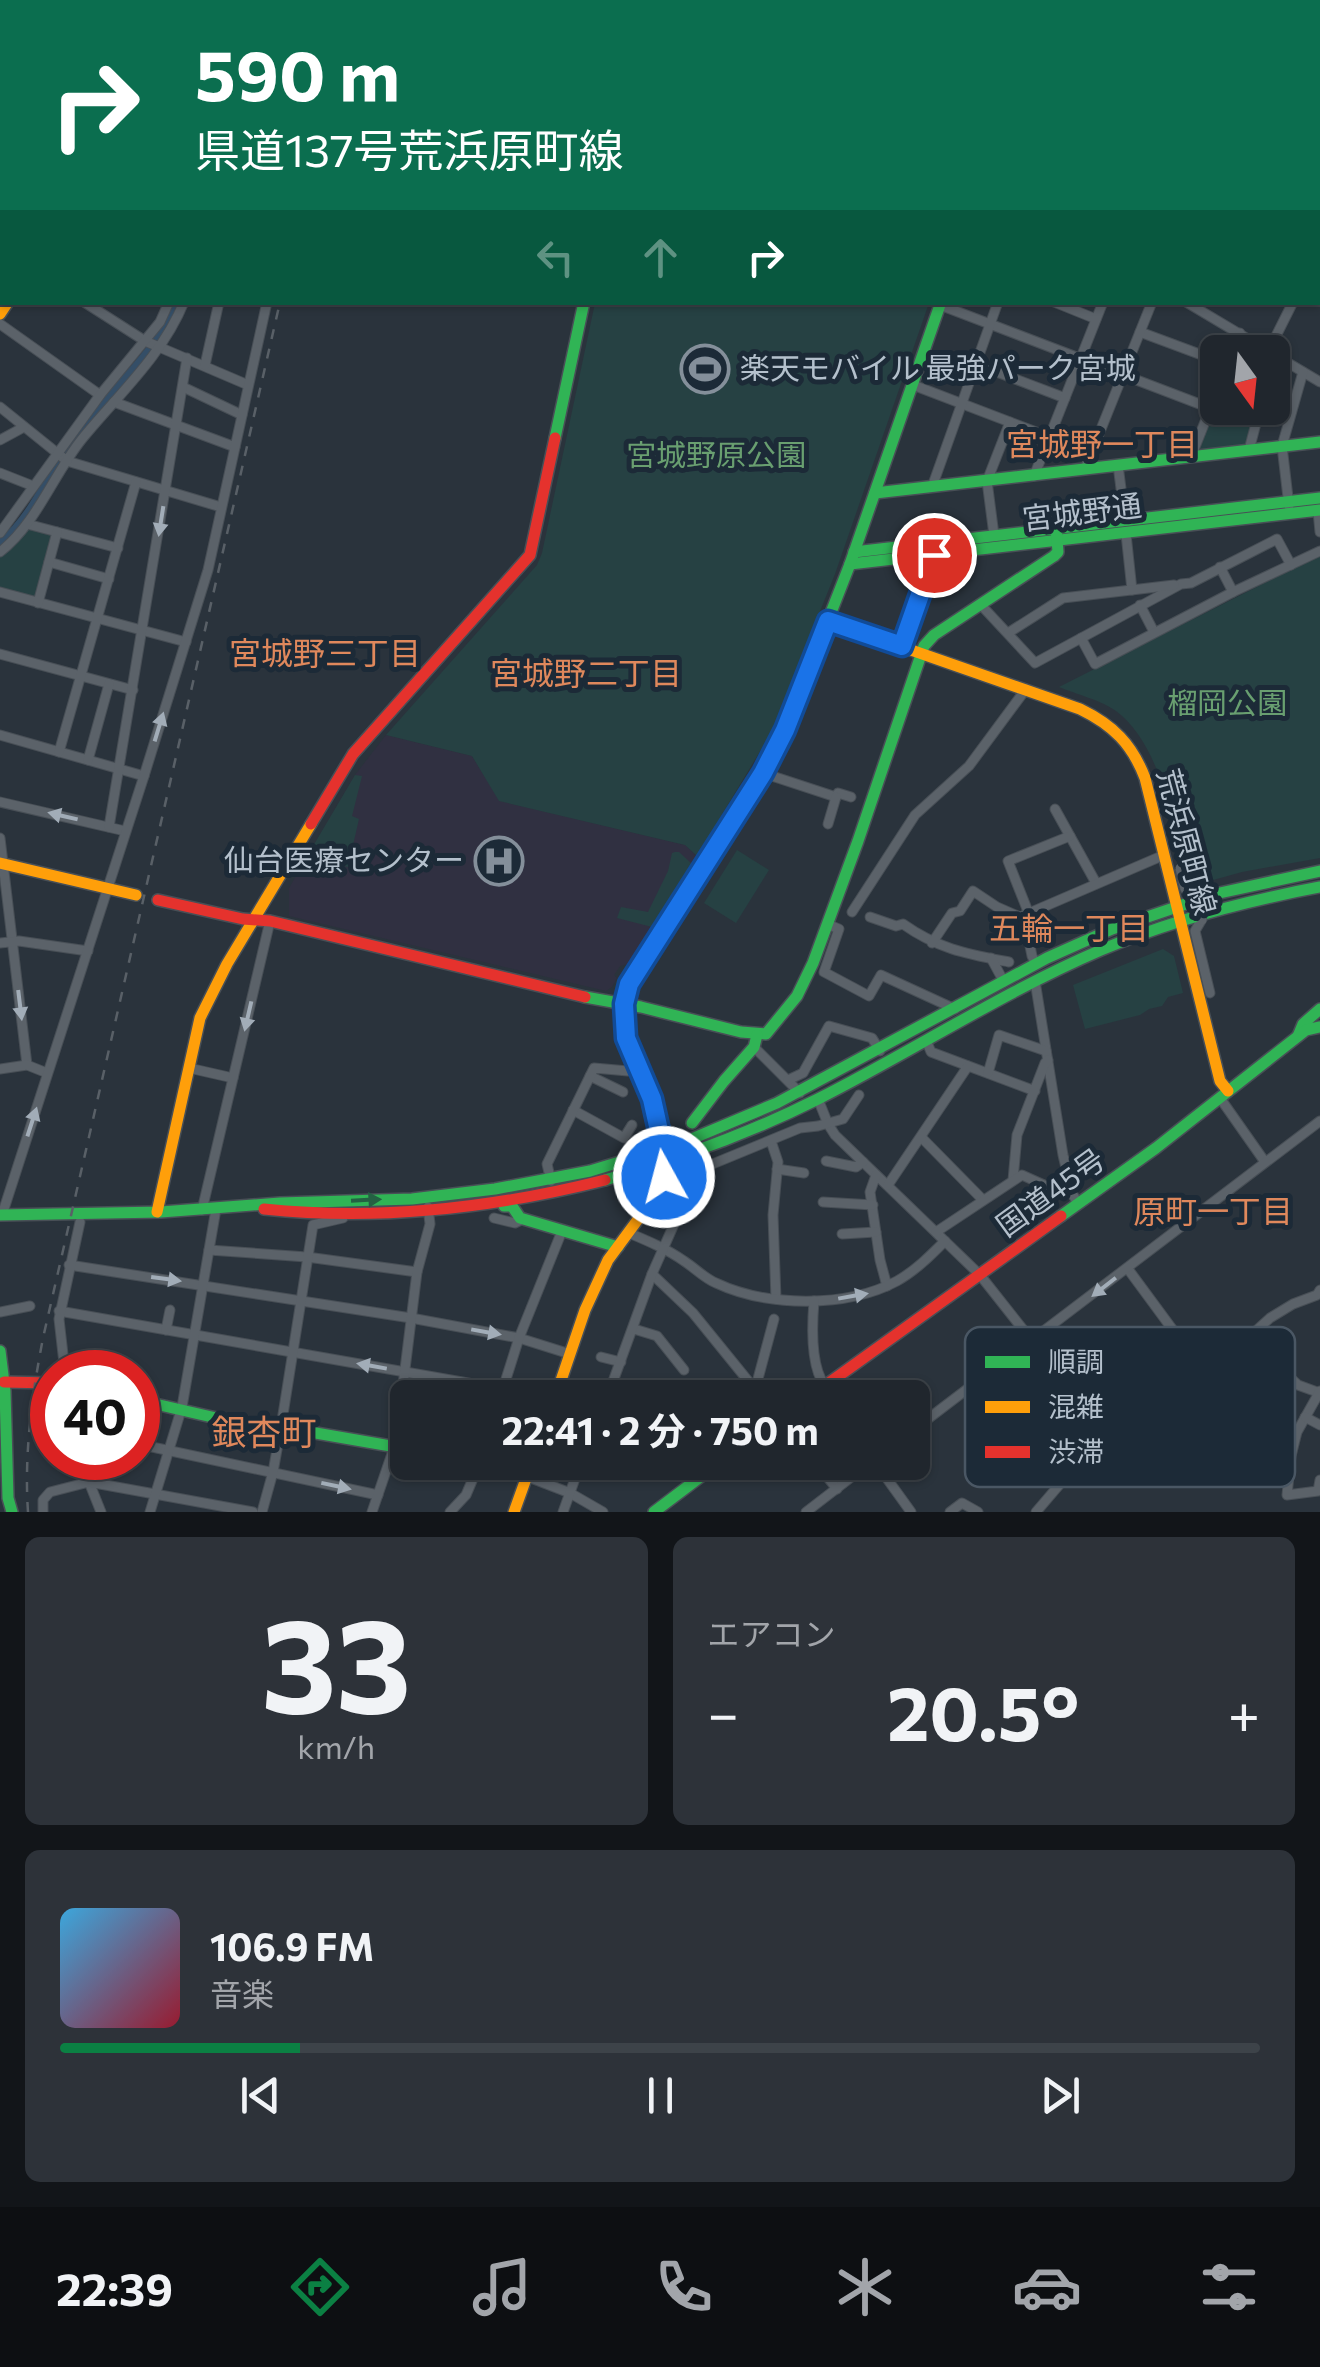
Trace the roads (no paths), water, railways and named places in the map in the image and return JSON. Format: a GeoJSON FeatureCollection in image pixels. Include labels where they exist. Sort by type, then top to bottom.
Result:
{"type":"FeatureCollection","features":[{"type":"Feature","properties":{"kind":"main road"},"geometry":{"type":"LineString","coordinates":[[158,1212],[206,1002],[353,754],[530,555],[583,305]]}},
{"type":"Feature","properties":{"kind":"main road"},"geometry":{"type":"LineString","coordinates":[[561,1380],[608,1260],[659,1191],[664,1177],[664,1156],[651,1095],[626,1038],[624,1004],[629,984],[763,773],[785,730],[852,558],[941,305]]}},
{"type":"Feature","properties":{"kind":"main road"},"geometry":{"type":"LineString","coordinates":[[875,493],[1320,442]]}},
{"type":"Feature","properties":{"kind":"main road","name":"宮城野通"},"geometry":{"type":"LineString","coordinates":[[852,558],[934,555],[1056,535],[1319,506]]}},
{"type":"Feature","properties":{"kind":"main road","name":"宮城野通"},"geometry":{"type":"LineString","coordinates":[[852,558],[994,535],[1056,535]]}},
{"type":"Feature","properties":{"kind":"main road"},"geometry":{"type":"LineString","coordinates":[[692,1122],[797,996],[858,842],[920,652],[934,634],[1054,556],[1058,552],[1056,535]]}},
{"type":"Feature","properties":{"kind":"main road","name":"荒浜原町線"},"geometry":{"type":"LineString","coordinates":[[828,621],[1102,719],[1128,742],[1145,778],[1224,1095]]}},
{"type":"Feature","properties":{"kind":"main road"},"geometry":{"type":"LineString","coordinates":[[1,863],[136,895]]}},
{"type":"Feature","properties":{"kind":"main road"},"geometry":{"type":"LineString","coordinates":[[236,1206],[350,1215],[428,1204],[664,1156],[800,1093],[1036,964],[1101,934],[1177,906],[1320,871]]}},
{"type":"Feature","properties":{"kind":"main road"},"geometry":{"type":"LineString","coordinates":[[523,1219],[523,1203],[550,1198],[755,1128],[818,1099],[1035,982],[1107,948],[1180,920],[1320,887]]}},
{"type":"Feature","properties":{"kind":"main road"},"geometry":{"type":"LineString","coordinates":[[158,900],[243,920],[270,920],[624,1004],[756,1041]]}},
{"type":"Feature","properties":{"kind":"main road"},"geometry":{"type":"LineString","coordinates":[[1298,1036],[1299,1028],[1320,1009]]}},
{"type":"Feature","properties":{"kind":"main road","name":"国道45号"},"geometry":{"type":"LineString","coordinates":[[833,1380],[980,1276],[1075,1199],[1224,1095],[1298,1036],[1320,1027]]}},
{"type":"Feature","properties":{"kind":"main road"},"geometry":{"type":"LineString","coordinates":[[475,1206],[572,1189]]}},
{"type":"Feature","properties":{"kind":"main road"},"geometry":{"type":"LineString","coordinates":[[1,1215],[158,1212],[236,1206],[512,1206],[523,1219],[618,1247]]}},
{"type":"Feature","properties":{"kind":"main road"},"geometry":{"type":"LineString","coordinates":[[0,1351],[4,1499],[12,1512]]}},
{"type":"Feature","properties":{"kind":"main road"},"geometry":{"type":"LineString","coordinates":[[2,1383],[30,1383]]}},
{"type":"Feature","properties":{"kind":"main road"},"geometry":{"type":"LineString","coordinates":[[160,1406],[225,1420],[390,1445]]}},
{"type":"Feature","properties":{"kind":"main road"},"geometry":{"type":"LineString","coordinates":[[514,1512],[525,1480]]}},
{"type":"Feature","properties":{"kind":"main road"},"geometry":{"type":"LineString","coordinates":[[654,1512],[696,1480]]}},
{"type":"Feature","properties":{"kind":"street"},"geometry":{"type":"LineString","coordinates":[[89,305],[153,344],[248,384]]}},
{"type":"Feature","properties":{"kind":"street"},"geometry":{"type":"LineString","coordinates":[[0,533],[33,486],[81,441],[114,402],[153,344],[168,305]]}},
{"type":"Feature","properties":{"kind":"street"},"geometry":{"type":"LineString","coordinates":[[0,552],[27,524],[100,395],[176,323],[183,305]]}},
{"type":"Feature","properties":{"kind":"street"},"geometry":{"type":"LineString","coordinates":[[205,365],[217,305]]}},
{"type":"Feature","properties":{"kind":"street"},"geometry":{"type":"LineString","coordinates":[[1,1215],[208,570],[266,305]]}},
{"type":"Feature","properties":{"kind":"street"},"geometry":{"type":"LineString","coordinates":[[944,305],[1200,404]]}},
{"type":"Feature","properties":{"kind":"street"},"geometry":{"type":"LineString","coordinates":[[932,487],[997,305]]}},
{"type":"Feature","properties":{"kind":"street"},"geometry":{"type":"LineString","coordinates":[[1061,305],[1096,319]]}},
{"type":"Feature","properties":{"kind":"street"},"geometry":{"type":"LineString","coordinates":[[1034,476],[1102,305]]}},
{"type":"Feature","properties":{"kind":"street"},"geometry":{"type":"LineString","coordinates":[[1085,469],[1151,305]]}},
{"type":"Feature","properties":{"kind":"street"},"geometry":{"type":"LineString","coordinates":[[1191,305],[1243,335]]}},
{"type":"Feature","properties":{"kind":"street"},"geometry":{"type":"LineString","coordinates":[[1276,335],[1292,305]]}},
{"type":"Feature","properties":{"kind":"street"},"geometry":{"type":"LineString","coordinates":[[0,324],[100,395]]}},
{"type":"Feature","properties":{"kind":"street"},"geometry":{"type":"LineString","coordinates":[[1140,332],[1200,354]]}},
{"type":"Feature","properties":{"kind":"street"},"geometry":{"type":"LineString","coordinates":[[109,827],[187,358]]}},
{"type":"Feature","properties":{"kind":"street"},"geometry":{"type":"LineString","coordinates":[[976,364],[1064,398]]}},
{"type":"Feature","properties":{"kind":"street"},"geometry":{"type":"LineString","coordinates":[[1290,364],[1320,382]]}},
{"type":"Feature","properties":{"kind":"street"},"geometry":{"type":"LineString","coordinates":[[1290,508],[1282,446],[1303,372]]}},
{"type":"Feature","properties":{"kind":"street"},"geometry":{"type":"LineString","coordinates":[[913,385],[1049,437]]}},
{"type":"Feature","properties":{"kind":"street"},"geometry":{"type":"LineString","coordinates":[[183,388],[242,415]]}},
{"type":"Feature","properties":{"kind":"street"},"geometry":{"type":"LineString","coordinates":[[114,402],[235,446]]}},
{"type":"Feature","properties":{"kind":"street"},"geometry":{"type":"LineString","coordinates":[[0,407],[62,457],[221,507]]}},
{"type":"Feature","properties":{"kind":"street"},"geometry":{"type":"LineString","coordinates":[[994,535],[988,481],[1010,422]]}},
{"type":"Feature","properties":{"kind":"street"},"geometry":{"type":"LineString","coordinates":[[1191,456],[1203,425]]}},
{"type":"Feature","properties":{"kind":"street"},"geometry":{"type":"LineString","coordinates":[[1249,450],[1256,425]]}},
{"type":"Feature","properties":{"kind":"street"},"geometry":{"type":"LineString","coordinates":[[0,440],[24,427]]}},
{"type":"Feature","properties":{"kind":"street"},"geometry":{"type":"LineString","coordinates":[[1118,465],[1132,590]]}},
{"type":"Feature","properties":{"kind":"street"},"geometry":{"type":"LineString","coordinates":[[0,473],[33,486]]}},
{"type":"Feature","properties":{"kind":"street"},"geometry":{"type":"LineString","coordinates":[[59,752],[136,482]]}},
{"type":"Feature","properties":{"kind":"street"},"geometry":{"type":"LineString","coordinates":[[1319,506],[1320,532]]}},
{"type":"Feature","properties":{"kind":"street"},"geometry":{"type":"LineString","coordinates":[[27,524],[118,548]]}},
{"type":"Feature","properties":{"kind":"street"},"geometry":{"type":"LineString","coordinates":[[38,603],[58,532]]}},
{"type":"Feature","properties":{"kind":"street"},"geometry":{"type":"LineString","coordinates":[[1008,633],[1063,598],[1192,582],[1277,538],[1291,564]]}},
{"type":"Feature","properties":{"kind":"street"},"geometry":{"type":"LineString","coordinates":[[1081,638],[1095,664],[1320,551]]}},
{"type":"Feature","properties":{"kind":"street"},"geometry":{"type":"LineString","coordinates":[[902,646],[934,555]]}},
{"type":"Feature","properties":{"kind":"street"},"geometry":{"type":"LineString","coordinates":[[49,562],[110,579]]}},
{"type":"Feature","properties":{"kind":"street"},"geometry":{"type":"LineString","coordinates":[[1220,567],[1233,592]]}},
{"type":"Feature","properties":{"kind":"street"},"geometry":{"type":"LineString","coordinates":[[980,605],[1035,662],[1181,584]]}},
{"type":"Feature","properties":{"kind":"street"},"geometry":{"type":"LineString","coordinates":[[0,592],[186,642]]}},
{"type":"Feature","properties":{"kind":"street"},"geometry":{"type":"LineString","coordinates":[[1140,606],[1154,632]]}},
{"type":"Feature","properties":{"kind":"street"},"geometry":{"type":"LineString","coordinates":[[0,654],[133,690]]}},
{"type":"Feature","properties":{"kind":"street"},"geometry":{"type":"LineString","coordinates":[[88,760],[109,684]]}},
{"type":"Feature","properties":{"kind":"street"},"geometry":{"type":"LineString","coordinates":[[852,912],[916,816],[969,766],[1026,689]]}},
{"type":"Feature","properties":{"kind":"street"},"geometry":{"type":"LineString","coordinates":[[0,735],[144,776]]}},
{"type":"Feature","properties":{"kind":"street"},"geometry":{"type":"LineString","coordinates":[[763,773],[836,797]]}},
{"type":"Feature","properties":{"kind":"street"},"geometry":{"type":"LineString","coordinates":[[828,824],[838,793],[851,798]]}},
{"type":"Feature","properties":{"kind":"street"},"geometry":{"type":"LineString","coordinates":[[0,802],[126,831]]}},
{"type":"Feature","properties":{"kind":"street"},"geometry":{"type":"LineString","coordinates":[[1056,809],[1096,884]]}},
{"type":"Feature","properties":{"kind":"street"},"geometry":{"type":"LineString","coordinates":[[1036,964],[1027,914],[1008,861],[1070,836]]}},
{"type":"Feature","properties":{"kind":"street"},"geometry":{"type":"LineString","coordinates":[[0,838],[27,1065]]}},
{"type":"Feature","properties":{"kind":"street"},"geometry":{"type":"LineString","coordinates":[[932,942],[952,913],[960,911],[972,890],[1020,917],[1164,854]]}},
{"type":"Feature","properties":{"kind":"street"},"geometry":{"type":"LineString","coordinates":[[1180,868],[1202,919],[1195,932],[1210,992]]}},
{"type":"Feature","properties":{"kind":"street"},"geometry":{"type":"LineString","coordinates":[[1271,880],[1274,895]]}},
{"type":"Feature","properties":{"kind":"street"},"geometry":{"type":"LineString","coordinates":[[870,917],[896,926],[903,924],[954,951],[1010,962]]}},
{"type":"Feature","properties":{"kind":"street"},"geometry":{"type":"LineString","coordinates":[[150,1512],[181,1411],[210,1250],[209,1209],[233,1078],[270,920]]}},
{"type":"Feature","properties":{"kind":"street"},"geometry":{"type":"LineString","coordinates":[[827,924],[839,929],[824,972],[868,996],[882,975],[955,1009]]}},
{"type":"Feature","properties":{"kind":"street"},"geometry":{"type":"LineString","coordinates":[[0,943],[88,950]]}},
{"type":"Feature","properties":{"kind":"street"},"geometry":{"type":"LineString","coordinates":[[991,958],[1004,982]]}},
{"type":"Feature","properties":{"kind":"street"},"geometry":{"type":"LineString","coordinates":[[1035,982],[1063,1155],[1075,1199]]}},
{"type":"Feature","properties":{"kind":"street"},"geometry":{"type":"LineString","coordinates":[[816,1020],[872,1038],[880,1050]]}},
{"type":"Feature","properties":{"kind":"street"},"geometry":{"type":"LineString","coordinates":[[788,1080],[802,1073],[829,1026]]}},
{"type":"Feature","properties":{"kind":"street"},"geometry":{"type":"LineString","coordinates":[[988,1073],[999,1036],[1047,1056]]}},
{"type":"Feature","properties":{"kind":"street"},"geometry":{"type":"LineString","coordinates":[[926,1040],[931,1052],[1034,1091]]}},
{"type":"Feature","properties":{"kind":"street"},"geometry":{"type":"LineString","coordinates":[[756,1041],[800,1093]]}},
{"type":"Feature","properties":{"kind":"street"},"geometry":{"type":"LineString","coordinates":[[1013,1180],[1017,1135],[1047,1056]]}},
{"type":"Feature","properties":{"kind":"street"},"geometry":{"type":"LineString","coordinates":[[550,1181],[546,1164],[594,1068],[628,1071],[636,1064]]}},
{"type":"Feature","properties":{"kind":"street"},"geometry":{"type":"LineString","coordinates":[[0,1068],[27,1065],[47,1073]]}},
{"type":"Feature","properties":{"kind":"street"},"geometry":{"type":"LineString","coordinates":[[888,1185],[968,1066]]}},
{"type":"Feature","properties":{"kind":"street"},"geometry":{"type":"LineString","coordinates":[[188,1068],[233,1078]]}},
{"type":"Feature","properties":{"kind":"street"},"geometry":{"type":"LineString","coordinates":[[590,1076],[622,1092]]}},
{"type":"Feature","properties":{"kind":"street"},"geometry":{"type":"LineString","coordinates":[[1224,1095],[1265,1162]]}},
{"type":"Feature","properties":{"kind":"street"},"geometry":{"type":"LineString","coordinates":[[614,1380],[652,1274],[698,1170],[800,1128],[842,1119],[859,1096]]}},
{"type":"Feature","properties":{"kind":"street"},"geometry":{"type":"LineString","coordinates":[[818,1099],[835,1135],[980,1276],[1021,1327]]}},
{"type":"Feature","properties":{"kind":"street"},"geometry":{"type":"LineString","coordinates":[[574,1110],[624,1138],[632,1125]]}},
{"type":"Feature","properties":{"kind":"street"},"geometry":{"type":"LineString","coordinates":[[1053,1327],[1320,1122]]}},
{"type":"Feature","properties":{"kind":"street"},"geometry":{"type":"LineString","coordinates":[[920,1137],[983,1200]]}},
{"type":"Feature","properties":{"kind":"street"},"geometry":{"type":"LineString","coordinates":[[771,1141],[778,1162],[774,1215],[776,1298]]}},
{"type":"Feature","properties":{"kind":"street"},"geometry":{"type":"LineString","coordinates":[[826,1161],[856,1167],[864,1162]]}},
{"type":"Feature","properties":{"kind":"street"},"geometry":{"type":"LineString","coordinates":[[777,1169],[804,1173]]}},
{"type":"Feature","properties":{"kind":"street"},"geometry":{"type":"LineString","coordinates":[[876,1175],[870,1192],[887,1286]]}},
{"type":"Feature","properties":{"kind":"street"},"geometry":{"type":"LineString","coordinates":[[936,1232],[1022,1176],[1075,1199]]}},
{"type":"Feature","properties":{"kind":"street"},"geometry":{"type":"LineString","coordinates":[[822,1202],[873,1205]]}},
{"type":"Feature","properties":{"kind":"street"},"geometry":{"type":"LineString","coordinates":[[404,1380],[417,1272],[430,1224],[428,1204]]}},
{"type":"Feature","properties":{"kind":"street"},"geometry":{"type":"LineString","coordinates":[[262,1512],[281,1427],[313,1225],[350,1215]]}},
{"type":"Feature","properties":{"kind":"street"},"geometry":{"type":"LineString","coordinates":[[494,1218],[515,1223],[523,1219]]}},
{"type":"Feature","properties":{"kind":"street"},"geometry":{"type":"LineString","coordinates":[[62,1350],[60,1310],[80,1222]]}},
{"type":"Feature","properties":{"kind":"street"},"geometry":{"type":"LineString","coordinates":[[505,1380],[562,1231]]}},
{"type":"Feature","properties":{"kind":"street"},"geometry":{"type":"LineString","coordinates":[[842,1234],[876,1232]]}},
{"type":"Feature","properties":{"kind":"street"},"geometry":{"type":"LineString","coordinates":[[628,1234],[664,1248],[710,1281],[748,1294],[814,1301],[860,1296],[887,1286],[915,1269],[945,1242]]}},
{"type":"Feature","properties":{"kind":"street"},"geometry":{"type":"LineString","coordinates":[[210,1250],[307,1257],[417,1272]]}},
{"type":"Feature","properties":{"kind":"street"},"geometry":{"type":"LineString","coordinates":[[69,1265],[411,1318],[520,1338],[570,1354]]}},
{"type":"Feature","properties":{"kind":"street"},"geometry":{"type":"LineString","coordinates":[[1128,1269],[1171,1327]]}},
{"type":"Feature","properties":{"kind":"street"},"geometry":{"type":"LineString","coordinates":[[652,1274],[693,1313],[747,1380]]}},
{"type":"Feature","properties":{"kind":"street"},"geometry":{"type":"LineString","coordinates":[[1260,1327],[1320,1290]]}},
{"type":"Feature","properties":{"kind":"street"},"geometry":{"type":"LineString","coordinates":[[814,1301],[812,1324],[820,1380]]}},
{"type":"Feature","properties":{"kind":"street"},"geometry":{"type":"LineString","coordinates":[[0,1312],[30,1306]]}},
{"type":"Feature","properties":{"kind":"street"},"geometry":{"type":"LineString","coordinates":[[60,1310],[441,1380]]}},
{"type":"Feature","properties":{"kind":"street"},"geometry":{"type":"LineString","coordinates":[[166,1330],[170,1310]]}},
{"type":"Feature","properties":{"kind":"street"},"geometry":{"type":"LineString","coordinates":[[759,1380],[774,1319]]}},
{"type":"Feature","properties":{"kind":"street"},"geometry":{"type":"LineString","coordinates":[[634,1329],[657,1336],[684,1370]]}},
{"type":"Feature","properties":{"kind":"street"},"geometry":{"type":"LineString","coordinates":[[601,1357],[621,1362]]}},
{"type":"Feature","properties":{"kind":"street"},"geometry":{"type":"LineString","coordinates":[[1295,1382],[1320,1392],[1295,1440]]}},
{"type":"Feature","properties":{"kind":"street"},"geometry":{"type":"LineString","coordinates":[[930,1419],[965,1393]]}},
{"type":"Feature","properties":{"kind":"street"},"geometry":{"type":"LineString","coordinates":[[1305,1417],[1320,1424]]}},
{"type":"Feature","properties":{"kind":"street"},"geometry":{"type":"LineString","coordinates":[[160,1448],[378,1495]]}},
{"type":"Feature","properties":{"kind":"street"},"geometry":{"type":"LineString","coordinates":[[372,1512],[390,1470]]}},
{"type":"Feature","properties":{"kind":"street"},"geometry":{"type":"LineString","coordinates":[[450,1512],[466,1495],[473,1480]]}},
{"type":"Feature","properties":{"kind":"street"},"geometry":{"type":"LineString","coordinates":[[536,1480],[604,1512]]}},
{"type":"Feature","properties":{"kind":"street"},"geometry":{"type":"LineString","coordinates":[[563,1512],[575,1480]]}},
{"type":"Feature","properties":{"kind":"street"},"geometry":{"type":"LineString","coordinates":[[830,1480],[837,1489]]}},
{"type":"Feature","properties":{"kind":"street"},"geometry":{"type":"LineString","coordinates":[[806,1512],[849,1480]]}},
{"type":"Feature","properties":{"kind":"street"},"geometry":{"type":"LineString","coordinates":[[887,1480],[911,1512]]}},
{"type":"Feature","properties":{"kind":"street"},"geometry":{"type":"LineString","coordinates":[[1287,1487],[1286,1495],[1318,1491],[1320,1480]]}},
{"type":"Feature","properties":{"kind":"street"},"geometry":{"type":"LineString","coordinates":[[89,1482],[102,1512]]}},
{"type":"Feature","properties":{"kind":"street"},"geometry":{"type":"LineString","coordinates":[[43,1512],[43,1500],[50,1492],[89,1482],[253,1512]]}},
{"type":"Feature","properties":{"kind":"street"},"geometry":{"type":"LineString","coordinates":[[1036,1512],[1057,1487]]}},
{"type":"Feature","properties":{"kind":"street"},"geometry":{"type":"LineString","coordinates":[[950,1512],[962,1503],[978,1512]]}},
{"type":"Feature","properties":{"kind":"waterway"},"geometry":{"type":"LineString","coordinates":[[0,543],[31,508],[85,423],[143,358],[175,305]]}},
{"type":"Feature","properties":{"kind":"railway"},"geometry":{"type":"LineString","coordinates":[[28,1512],[30,1424],[43,1338],[279,305]]}},
{"type":"Feature","properties":{"kind":"place","name":"楽天モバイル 最強パーク宮城"},"geometry":{"type":"Point","coordinates":[705,369]}},
{"type":"Feature","properties":{"kind":"place","name":"仙台医療センター"},"geometry":{"type":"Point","coordinates":[499,861]}},
{"type":"Feature","properties":{"kind":"district","name":"宮城野一丁目"},"geometry":{"type":"Point","coordinates":[1102,445]}},
{"type":"Feature","properties":{"kind":"district","name":"宮城野三丁目"},"geometry":{"type":"Point","coordinates":[325,654]}},
{"type":"Feature","properties":{"kind":"district","name":"宮城野二丁目"},"geometry":{"type":"Point","coordinates":[586,674]}},
{"type":"Feature","properties":{"kind":"district","name":"五輪一丁目"},"geometry":{"type":"Point","coordinates":[1069,929]}},
{"type":"Feature","properties":{"kind":"district","name":"原町一丁目"},"geometry":{"type":"Point","coordinates":[1213,1212]}},
{"type":"Feature","properties":{"kind":"district","name":"銀杏町"},"geometry":{"type":"Point","coordinates":[264,1433]}},
{"type":"Feature","properties":{"kind":"park label","name":"宮城野原公園"},"geometry":{"type":"Point","coordinates":[716,456]}},
{"type":"Feature","properties":{"kind":"park label","name":"榴岡公園"},"geometry":{"type":"Point","coordinates":[1227,704]}}]}
